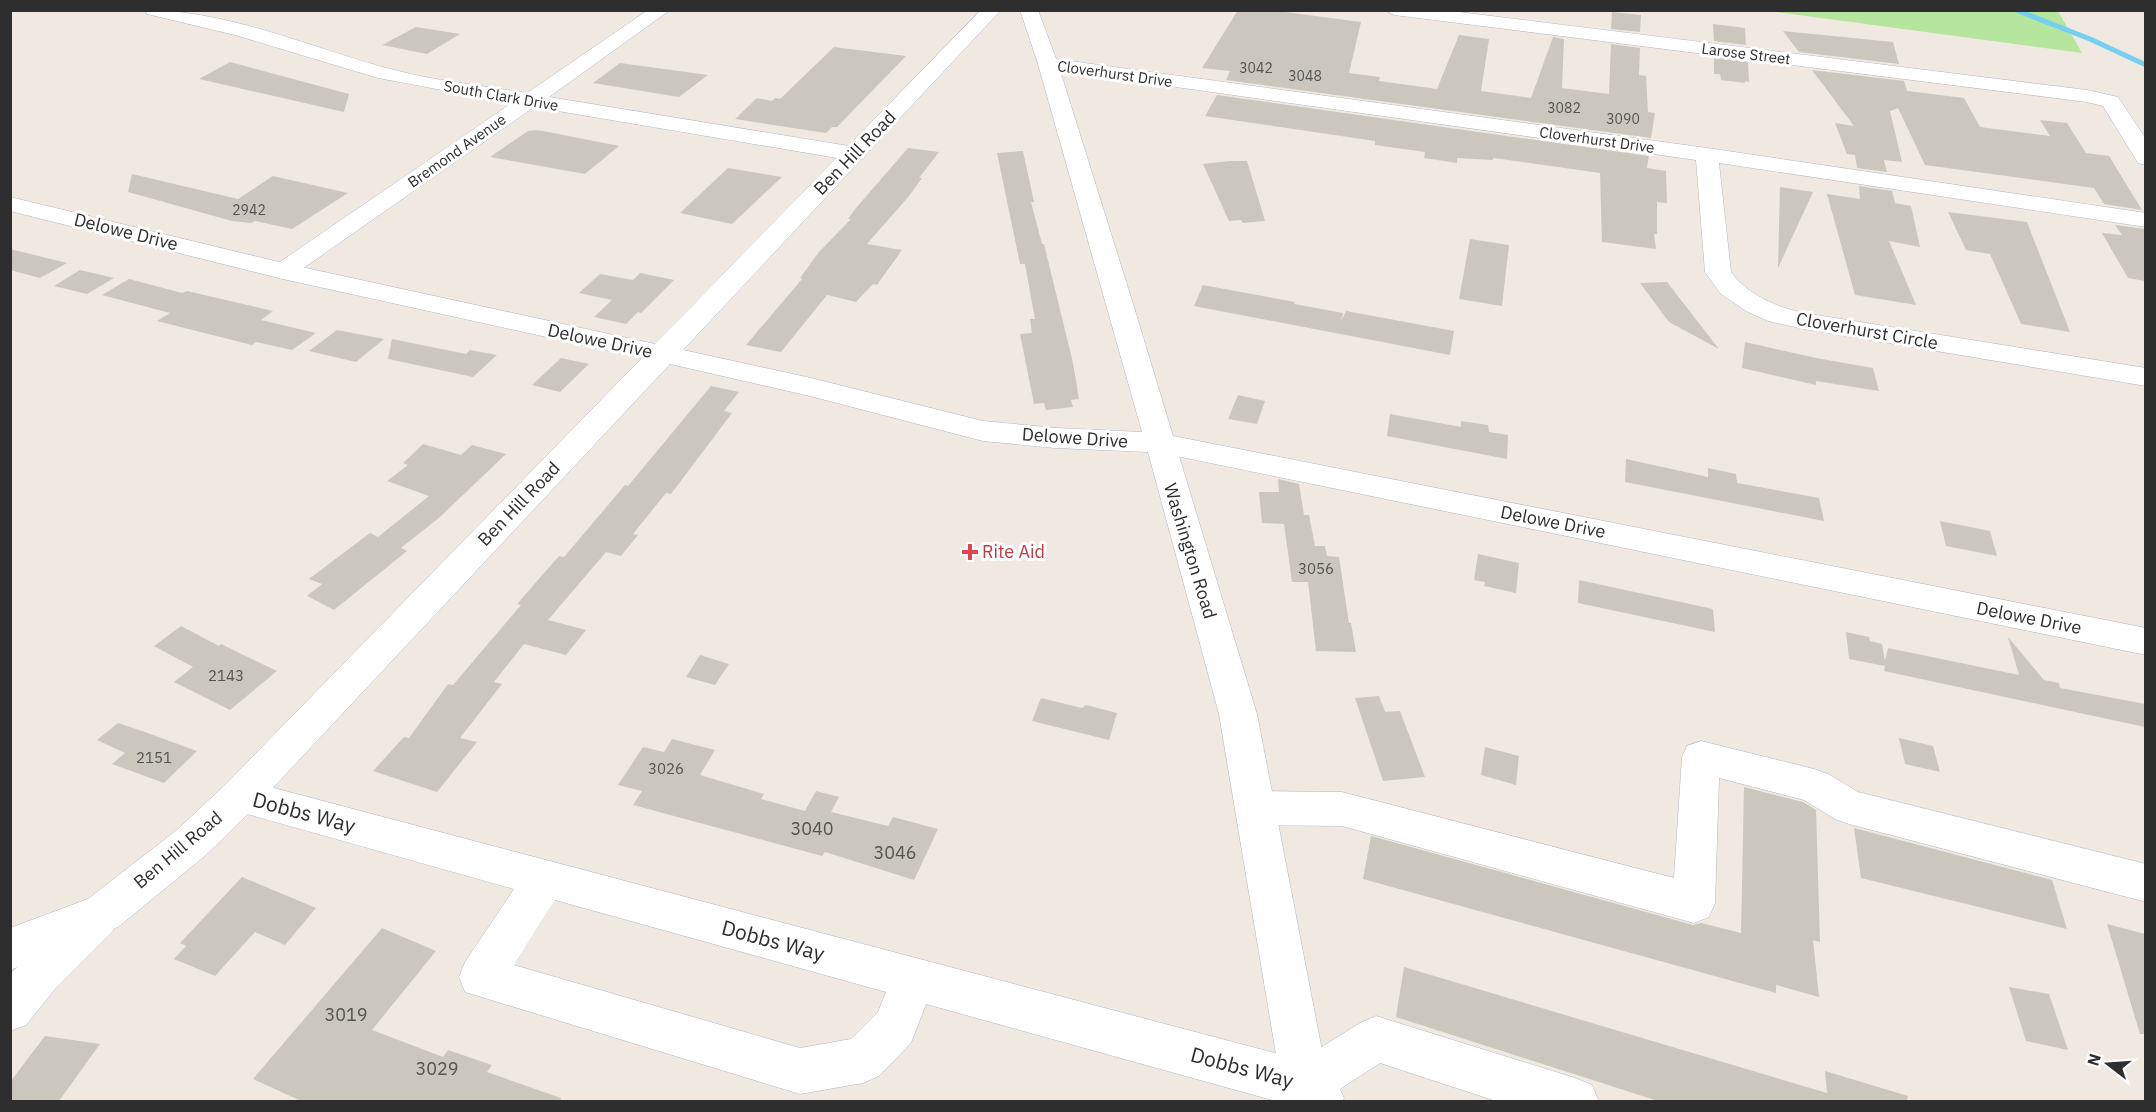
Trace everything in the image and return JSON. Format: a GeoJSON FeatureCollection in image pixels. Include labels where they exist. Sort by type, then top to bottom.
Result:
{"type":"FeatureCollection","features":[{"type":"Feature","properties":{"kind":"street","name":"South Clark Drive"},"geometry":{"type":"LineString","coordinates":[[153,10],[241,31],[378,72],[445,87],[855,154]]}},
{"type":"Feature","properties":{"kind":"street","name":"Bremond Avenue"},"geometry":{"type":"LineString","coordinates":[[283,271],[661,10]]}},
{"type":"Feature","properties":{"kind":"street","name":"Ben Hill Road"},"geometry":{"type":"LineString","coordinates":[[10,949],[103,913],[192,842],[240,796],[992,10]]}},
{"type":"Feature","properties":{"kind":"street","name":"Washington Road"},"geometry":{"type":"LineString","coordinates":[[1029,10],[1048,64],[1121,307],[1158,443],[1238,714],[1312,1096]]}},
{"type":"Feature","properties":{"kind":"street","name":"Larose Street"},"geometry":{"type":"LineString","coordinates":[[1394,10],[2097,98],[2111,101],[2145,158]]}},
{"type":"Feature","properties":{"kind":"street","name":"Cloverhurst Drive"},"geometry":{"type":"LineString","coordinates":[[1048,64],[1707,155],[2145,220]]}},
{"type":"Feature","properties":{"kind":"street","name":"Cloverhurst Circle"},"geometry":{"type":"LineString","coordinates":[[1707,155],[1718,272],[1730,289],[1755,306],[1777,315],[1804,321],[2145,377]]}},
{"type":"Feature","properties":{"kind":"street","name":"Delowe Drive"},"geometry":{"type":"LineString","coordinates":[[10,204],[283,271],[811,387],[983,431],[1056,438],[1158,443],[2145,642]]}},
{"type":"Feature","properties":{"kind":"street"},"geometry":{"type":"LineString","coordinates":[[1255,808],[1342,809],[1694,903],[1701,757],[1814,786],[1849,807],[2145,883]]}},
{"type":"Feature","properties":{"kind":"street","name":"Dobbs Way"},"geometry":{"type":"LineString","coordinates":[[240,796],[913,979],[1312,1096]]}},
{"type":"Feature","properties":{"kind":"street"},"geometry":{"type":"LineString","coordinates":[[545,879],[481,977],[800,1071],[863,1060],[895,1027],[913,979]]}},
{"type":"Feature","properties":{"kind":"street"},"geometry":{"type":"LineString","coordinates":[[10,1009],[39,974],[103,913]]}},
{"type":"Feature","properties":{"kind":"street"},"geometry":{"type":"LineString","coordinates":[[1312,1096],[1376,1040],[1575,1101]]}},
{"type":"Feature","properties":{"kind":"green space"},"geometry":{"type":"Polygon","coordinates":[[[1768,11],[2058,11],[2082,53],[1768,11]]]}},
{"type":"Feature","properties":{"kind":"building"},"geometry":{"type":"Polygon","coordinates":[[[1238,10],[1270,10],[1361,22],[1349,73],[1380,77],[1379,81],[1437,89],[1459,35],[1489,39],[1481,91],[1531,98],[1553,37],[1564,39],[1562,88],[1609,94],[1611,44],[1640,48],[1639,75],[1646,76],[1648,112],[1655,113],[1651,138],[1226,80],[1230,71],[1202,68],[1238,10]]]}},
{"type":"Feature","properties":{"kind":"building"},"geometry":{"type":"Polygon","coordinates":[[[1612,12],[1641,15],[1640,32],[1611,29],[1612,12]]]}},
{"type":"Feature","properties":{"kind":"building"},"geometry":{"type":"Polygon","coordinates":[[[1713,24],[1745,28],[1746,45],[1714,41],[1713,24]]]}},
{"type":"Feature","properties":{"kind":"building"},"geometry":{"type":"Polygon","coordinates":[[[416,27],[460,34],[427,54],[382,45],[416,27]]]}},
{"type":"Feature","properties":{"kind":"building"},"geometry":{"type":"Polygon","coordinates":[[[1783,31],[1893,42],[1899,64],[1799,52],[1783,31]]]}},
{"type":"Feature","properties":{"kind":"building"},"geometry":{"type":"Polygon","coordinates":[[[834,47],[906,56],[837,127],[832,127],[826,133],[735,119],[757,98],[772,101],[775,98],[780,99],[834,47]]]}},
{"type":"Feature","properties":{"kind":"building"},"geometry":{"type":"Polygon","coordinates":[[[1714,57],[1748,62],[1749,82],[1721,80],[1720,74],[1714,74],[1714,57]]]}},
{"type":"Feature","properties":{"kind":"building"},"geometry":{"type":"Polygon","coordinates":[[[230,62],[349,94],[344,112],[199,79],[230,62]]]}},
{"type":"Feature","properties":{"kind":"building"},"geometry":{"type":"Polygon","coordinates":[[[620,63],[708,75],[679,97],[593,83],[620,63]]]}},
{"type":"Feature","properties":{"kind":"building"},"geometry":{"type":"Polygon","coordinates":[[[1812,70],[1904,81],[1907,91],[1964,98],[1980,127],[2050,136],[2040,120],[2067,123],[2086,153],[2109,156],[2142,210],[2104,204],[2094,188],[1925,165],[1898,108],[1890,111],[1902,162],[1884,160],[1887,172],[1857,168],[1855,155],[1847,154],[1835,123],[1854,126],[1812,70]]]}},
{"type":"Feature","properties":{"kind":"building"},"geometry":{"type":"Polygon","coordinates":[[[1217,95],[1649,156],[1647,168],[1666,171],[1667,203],[1657,202],[1657,234],[1654,234],[1656,249],[1602,242],[1600,173],[1494,158],[1492,160],[1457,158],[1457,163],[1424,158],[1425,152],[1375,145],[1375,141],[1205,116],[1217,95]]]}},
{"type":"Feature","properties":{"kind":"building"},"geometry":{"type":"Polygon","coordinates":[[[535,130],[619,146],[585,174],[490,157],[528,131],[535,130]]]}},
{"type":"Feature","properties":{"kind":"building"},"geometry":{"type":"Polygon","coordinates":[[[908,148],[939,152],[919,178],[922,178],[909,196],[867,244],[902,250],[877,285],[873,284],[856,302],[827,295],[781,352],[746,345],[802,279],[800,278],[819,252],[851,219],[848,219],[908,148]]]}},
{"type":"Feature","properties":{"kind":"building"},"geometry":{"type":"Polygon","coordinates":[[[1023,151],[1034,202],[1031,202],[1042,244],[1044,244],[1073,363],[1079,399],[1071,400],[1073,407],[1046,410],[1044,403],[1034,404],[1020,334],[1032,333],[1030,319],[1035,319],[1025,264],[1020,264],[997,153],[1023,151]]]}},
{"type":"Feature","properties":{"kind":"building"},"geometry":{"type":"Polygon","coordinates":[[[1247,161],[1265,221],[1243,223],[1241,220],[1229,221],[1203,164],[1247,161]]]}},
{"type":"Feature","properties":{"kind":"building"},"geometry":{"type":"Polygon","coordinates":[[[728,168],[782,177],[732,224],[680,213],[728,168]]]}},
{"type":"Feature","properties":{"kind":"building"},"geometry":{"type":"Polygon","coordinates":[[[132,174],[238,199],[273,176],[348,193],[292,229],[255,221],[251,223],[232,221],[128,192],[132,174]]]}},
{"type":"Feature","properties":{"kind":"building"},"geometry":{"type":"Polygon","coordinates":[[[1859,186],[1892,191],[1895,203],[1911,206],[1920,247],[1889,241],[1916,305],[1855,295],[1827,194],[1860,199],[1859,186]]]}},
{"type":"Feature","properties":{"kind":"building"},"geometry":{"type":"Polygon","coordinates":[[[1780,187],[1813,192],[1778,268],[1780,187]]]}},
{"type":"Feature","properties":{"kind":"building"},"geometry":{"type":"Polygon","coordinates":[[[1948,212],[2027,222],[2070,332],[2021,324],[1990,254],[1966,250],[1948,212]]]}},
{"type":"Feature","properties":{"kind":"building"},"geometry":{"type":"Polygon","coordinates":[[[2115,225],[2145,229],[2145,281],[2128,278],[2102,233],[2122,235],[2115,225]]]}},
{"type":"Feature","properties":{"kind":"building"},"geometry":{"type":"Polygon","coordinates":[[[1470,239],[1509,245],[1502,306],[1459,299],[1470,239]]]}},
{"type":"Feature","properties":{"kind":"building"},"geometry":{"type":"Polygon","coordinates":[[[10,249],[67,263],[40,278],[10,270],[10,249]]]}},
{"type":"Feature","properties":{"kind":"building"},"geometry":{"type":"Polygon","coordinates":[[[80,270],[114,278],[87,294],[54,286],[80,270]]]}},
{"type":"Feature","properties":{"kind":"building"},"geometry":{"type":"Polygon","coordinates":[[[640,273],[674,280],[641,313],[638,312],[626,324],[594,317],[612,300],[579,293],[600,274],[633,280],[640,273]]]}},
{"type":"Feature","properties":{"kind":"building"},"geometry":{"type":"Polygon","coordinates":[[[129,279],[182,293],[187,291],[273,311],[261,320],[316,333],[292,350],[256,342],[252,345],[157,321],[170,313],[102,295],[129,279]]]}},
{"type":"Feature","properties":{"kind":"building"},"geometry":{"type":"Polygon","coordinates":[[[1667,282],[1719,349],[1669,322],[1640,283],[1667,282]]]}},
{"type":"Feature","properties":{"kind":"building"},"geometry":{"type":"Polygon","coordinates":[[[1203,285],[1343,313],[1341,321],[1346,311],[1454,331],[1450,355],[1194,306],[1203,285]]]}},
{"type":"Feature","properties":{"kind":"building"},"geometry":{"type":"Polygon","coordinates":[[[337,330],[384,339],[356,362],[309,351],[337,330]]]}},
{"type":"Feature","properties":{"kind":"building"},"geometry":{"type":"Polygon","coordinates":[[[392,339],[466,354],[470,350],[497,355],[473,377],[388,359],[392,339]]]}},
{"type":"Feature","properties":{"kind":"building"},"geometry":{"type":"Polygon","coordinates":[[[1745,342],[1873,368],[1879,391],[1816,381],[1816,385],[1742,368],[1745,342]]]}},
{"type":"Feature","properties":{"kind":"building"},"geometry":{"type":"Polygon","coordinates":[[[561,358],[589,364],[560,392],[532,385],[561,358]]]}},
{"type":"Feature","properties":{"kind":"building"},"geometry":{"type":"Polygon","coordinates":[[[711,386],[739,392],[724,411],[732,413],[671,494],[666,493],[633,534],[638,535],[621,556],[606,552],[548,620],[586,630],[566,655],[524,644],[494,682],[502,684],[460,738],[477,742],[437,792],[373,771],[404,737],[409,738],[448,684],[453,685],[521,605],[517,604],[559,556],[564,557],[625,485],[628,486],[711,386]]]}},
{"type":"Feature","properties":{"kind":"building"},"geometry":{"type":"Polygon","coordinates":[[[1238,395],[1265,401],[1257,424],[1228,419],[1238,395]]]}},
{"type":"Feature","properties":{"kind":"building"},"geometry":{"type":"Polygon","coordinates":[[[1390,414],[1461,427],[1461,421],[1488,425],[1489,432],[1508,435],[1507,459],[1387,436],[1390,414]]]}},
{"type":"Feature","properties":{"kind":"building"},"geometry":{"type":"Polygon","coordinates":[[[423,444],[461,455],[472,445],[506,454],[440,517],[401,548],[407,551],[334,610],[307,596],[322,584],[309,579],[370,533],[378,537],[429,496],[387,481],[408,465],[403,463],[423,444]]]}},
{"type":"Feature","properties":{"kind":"building"},"geometry":{"type":"Polygon","coordinates":[[[1626,459],[1708,477],[1708,468],[1736,474],[1737,483],[1819,498],[1824,521],[1625,482],[1626,459]]]}},
{"type":"Feature","properties":{"kind":"building"},"geometry":{"type":"Polygon","coordinates":[[[1278,479],[1299,484],[1304,515],[1309,515],[1315,546],[1325,546],[1327,556],[1339,557],[1356,652],[1316,651],[1308,582],[1292,582],[1284,524],[1262,523],[1259,492],[1279,492],[1278,479]]]}},
{"type":"Feature","properties":{"kind":"building"},"geometry":{"type":"Polygon","coordinates":[[[1940,521],[1990,531],[1997,556],[1946,546],[1940,521]]]}},
{"type":"Feature","properties":{"kind":"building"},"geometry":{"type":"Polygon","coordinates":[[[1478,554],[1519,563],[1516,593],[1484,586],[1485,582],[1474,580],[1478,554]]]}},
{"type":"Feature","properties":{"kind":"building"},"geometry":{"type":"Polygon","coordinates":[[[1579,580],[1713,609],[1715,632],[1578,603],[1579,580]]]}},
{"type":"Feature","properties":{"kind":"building"},"geometry":{"type":"Polygon","coordinates":[[[181,626],[219,646],[221,644],[277,671],[230,710],[174,682],[193,667],[154,646],[181,626]]]}},
{"type":"Feature","properties":{"kind":"building"},"geometry":{"type":"Polygon","coordinates":[[[1846,632],[1869,637],[1870,641],[1882,644],[1885,661],[1888,648],[2019,675],[2008,637],[2044,680],[2059,683],[2060,688],[2145,704],[2145,727],[1884,671],[1885,666],[1849,659],[1846,632]]]}},
{"type":"Feature","properties":{"kind":"building"},"geometry":{"type":"Polygon","coordinates":[[[700,655],[729,664],[715,685],[686,677],[700,655]]]}},
{"type":"Feature","properties":{"kind":"building"},"geometry":{"type":"Polygon","coordinates":[[[1379,696],[1385,712],[1400,711],[1425,777],[1383,781],[1355,698],[1379,696]]]}},
{"type":"Feature","properties":{"kind":"building"},"geometry":{"type":"Polygon","coordinates":[[[1041,698],[1082,708],[1086,705],[1117,713],[1109,740],[1032,721],[1041,698]]]}},
{"type":"Feature","properties":{"kind":"building"},"geometry":{"type":"Polygon","coordinates":[[[118,723],[197,751],[164,783],[112,764],[125,753],[97,740],[118,723]]]}},
{"type":"Feature","properties":{"kind":"building"},"geometry":{"type":"Polygon","coordinates":[[[1899,738],[1933,746],[1940,772],[1905,764],[1899,738]]]}},
{"type":"Feature","properties":{"kind":"building"},"geometry":{"type":"Polygon","coordinates":[[[672,739],[715,750],[700,775],[764,794],[761,799],[805,811],[816,791],[839,797],[831,812],[888,826],[893,817],[938,829],[914,880],[825,852],[822,856],[633,805],[642,791],[618,785],[643,747],[664,752],[672,739]]]}},
{"type":"Feature","properties":{"kind":"building"},"geometry":{"type":"Polygon","coordinates":[[[1485,747],[1519,756],[1516,785],[1481,775],[1485,747]]]}},
{"type":"Feature","properties":{"kind":"building"},"geometry":{"type":"Polygon","coordinates":[[[1744,787],[1803,802],[1816,810],[1820,942],[1813,940],[1819,997],[1776,985],[1776,993],[1363,879],[1371,836],[1693,925],[1701,923],[1741,933],[1744,787]]]}},
{"type":"Feature","properties":{"kind":"building"},"geometry":{"type":"Polygon","coordinates":[[[1854,828],[2052,880],[2067,929],[1861,878],[1854,828]]]}},
{"type":"Feature","properties":{"kind":"building"},"geometry":{"type":"Polygon","coordinates":[[[242,877],[316,908],[285,945],[255,932],[215,976],[174,959],[186,946],[180,943],[242,877]]]}},
{"type":"Feature","properties":{"kind":"building"},"geometry":{"type":"Polygon","coordinates":[[[2107,924],[2145,934],[2145,1034],[2140,1034],[2107,924]]]}},
{"type":"Feature","properties":{"kind":"building"},"geometry":{"type":"Polygon","coordinates":[[[382,928],[436,951],[372,1030],[443,1057],[448,1050],[492,1065],[487,1072],[561,1098],[560,1101],[301,1101],[253,1079],[382,928]]]}},
{"type":"Feature","properties":{"kind":"building"},"geometry":{"type":"Polygon","coordinates":[[[1404,967],[1827,1093],[1825,1071],[1908,1096],[1907,1101],[1658,1101],[1396,1017],[1404,967]]]}},
{"type":"Feature","properties":{"kind":"building"},"geometry":{"type":"Polygon","coordinates":[[[2009,987],[2049,994],[2068,1050],[2026,1041],[2009,987]]]}},
{"type":"Feature","properties":{"kind":"building"},"geometry":{"type":"Polygon","coordinates":[[[45,1036],[100,1044],[59,1101],[10,1101],[10,1082],[45,1036]]]}},
{"type":"Feature","properties":{"kind":"waterway"},"geometry":{"type":"LineString","coordinates":[[2016,10],[2090,39],[2146,65]]}},
{"type":"Feature","properties":{"kind":"place","name":"Rite Aid"},"geometry":{"type":"Point","coordinates":[970,552]}}]}
